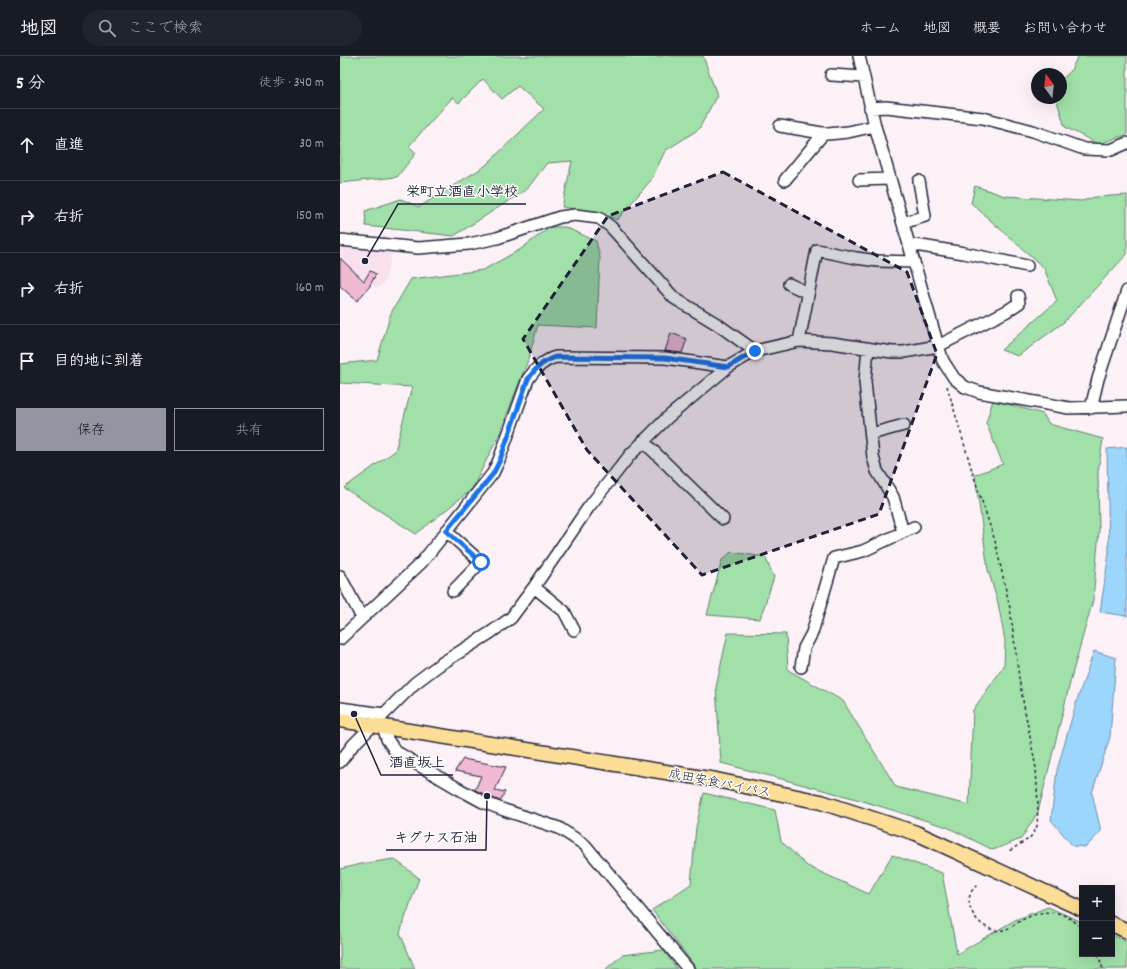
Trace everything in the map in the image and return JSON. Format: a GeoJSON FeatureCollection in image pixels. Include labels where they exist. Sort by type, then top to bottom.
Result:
{"type":"FeatureCollection","features":[{"type":"Feature","properties":{"kind":"main road","name":"成田安食バイパス"},"geometry":{"type":"LineString","coordinates":[[340,720],[380,722],[716,780],[821,802],[916,832],[1079,907]]}},
{"type":"Feature","properties":{"kind":"main road"},"geometry":{"type":"LineString","coordinates":[[1115,925],[1127,931]]}},
{"type":"Feature","properties":{"kind":"street"},"geometry":{"type":"LineString","coordinates":[[859,56],[870,108],[938,346],[943,361],[954,378],[965,387],[972,390],[1035,403],[1069,408],[1127,406]]}},
{"type":"Feature","properties":{"kind":"street"},"geometry":{"type":"LineString","coordinates":[[831,75],[864,77]]}},
{"type":"Feature","properties":{"kind":"street"},"geometry":{"type":"LineString","coordinates":[[870,108],[886,107],[983,118],[1033,130],[1084,149],[1111,150],[1127,143]]}},
{"type":"Feature","properties":{"kind":"street"},"geometry":{"type":"LineString","coordinates":[[780,126],[824,133],[848,132],[875,126]]}},
{"type":"Feature","properties":{"kind":"street"},"geometry":{"type":"LineString","coordinates":[[785,180],[824,133]]}},
{"type":"Feature","properties":{"kind":"street"},"geometry":{"type":"LineString","coordinates":[[859,180],[890,179]]}},
{"type":"Feature","properties":{"kind":"street"},"geometry":{"type":"LineString","coordinates":[[903,223],[925,216],[919,181]]}},
{"type":"Feature","properties":{"kind":"street"},"geometry":{"type":"LineString","coordinates":[[340,240],[418,248],[469,244],[497,238],[560,217],[575,215],[599,218],[611,227],[674,298],[717,324],[755,351]]}},
{"type":"Feature","properties":{"kind":"street"},"geometry":{"type":"LineString","coordinates":[[909,244],[964,253],[1027,266]]}},
{"type":"Feature","properties":{"kind":"street"},"geometry":{"type":"LineString","coordinates":[[799,341],[817,250],[870,260],[914,262]]}},
{"type":"Feature","properties":{"kind":"street"},"geometry":{"type":"LineString","coordinates":[[789,284],[808,293]]}},
{"type":"Feature","properties":{"kind":"street"},"geometry":{"type":"LineString","coordinates":[[1091,408],[1098,380],[1127,291]]}},
{"type":"Feature","properties":{"kind":"street"},"geometry":{"type":"LineString","coordinates":[[340,762],[352,745],[380,722],[415,682],[511,618],[588,508],[643,441],[667,418],[728,367],[755,351],[799,341],[832,343],[892,352],[904,352],[938,346],[1007,311],[1019,303],[1018,296]]}},
{"type":"Feature","properties":{"kind":"street"},"geometry":{"type":"LineString","coordinates":[[868,348],[865,382],[873,457],[877,471],[893,497],[903,532]]}},
{"type":"Feature","properties":{"kind":"street"},"geometry":{"type":"LineString","coordinates":[[340,639],[422,562],[493,474],[500,460],[528,379],[533,372],[548,359],[556,357],[665,358],[728,367]]}},
{"type":"Feature","properties":{"kind":"street"},"geometry":{"type":"LineString","coordinates":[[871,434],[904,425]]}},
{"type":"Feature","properties":{"kind":"street"},"geometry":{"type":"LineString","coordinates":[[643,441],[723,519]]}},
{"type":"Feature","properties":{"kind":"street"},"geometry":{"type":"LineString","coordinates":[[801,667],[804,648],[812,633],[834,558],[863,551],[914,527]]}},
{"type":"Feature","properties":{"kind":"street"},"geometry":{"type":"LineString","coordinates":[[446,531],[481,562],[453,591]]}},
{"type":"Feature","properties":{"kind":"street"},"geometry":{"type":"LineString","coordinates":[[340,576],[362,618]]}},
{"type":"Feature","properties":{"kind":"street"},"geometry":{"type":"LineString","coordinates":[[534,587],[564,611],[574,630]]}},
{"type":"Feature","properties":{"kind":"street"},"geometry":{"type":"LineString","coordinates":[[340,708],[380,722],[395,751],[452,785],[483,802],[559,828],[585,845],[688,969]]}},
{"type":"Feature","properties":{"kind":"path"},"geometry":{"type":"LineString","coordinates":[[946,383],[995,541],[1010,608],[1020,685],[1036,768],[1038,806],[1037,826],[1030,838],[1008,851]]}},
{"type":"Feature","properties":{"kind":"path"},"geometry":{"type":"LineString","coordinates":[[977,885],[970,893],[970,908],[974,916],[991,930],[1003,930],[1032,915],[1047,912],[1059,913],[1070,918],[1079,926]]}},
{"type":"Feature","properties":{"kind":"path"},"geometry":{"type":"LineString","coordinates":[[1099,957],[1103,969]]}},
{"type":"Feature","properties":{"kind":"highlighted area"},"geometry":{"type":"Polygon","coordinates":[[[723,172],[907,272],[937,354],[879,514],[702,575],[587,450],[523,339],[608,216],[723,172]]]}},
{"type":"Feature","properties":{"kind":"shaded area"},"geometry":{"type":"Polygon","coordinates":[[[340,244],[393,250],[385,281],[377,289],[355,272],[340,288],[340,244]]]}},
{"type":"Feature","properties":{"kind":"green space"},"geometry":{"type":"Polygon","coordinates":[[[340,56],[703,56],[717,95],[699,129],[665,151],[651,180],[617,220],[601,213],[562,207],[572,161],[547,163],[527,189],[454,236],[366,226],[365,211],[401,199],[419,207],[485,166],[544,109],[518,86],[502,99],[483,79],[459,103],[452,98],[409,146],[416,153],[397,177],[340,183],[340,56]]]}},
{"type":"Feature","properties":{"kind":"green space"},"geometry":{"type":"Polygon","coordinates":[[[1078,56],[1127,56],[1126,135],[1098,144],[1065,127],[1058,104],[1067,104],[1067,75],[1070,72],[1078,56]]]}},
{"type":"Feature","properties":{"kind":"green space"},"geometry":{"type":"Polygon","coordinates":[[[975,186],[1005,196],[1082,201],[1095,197],[1127,195],[1127,254],[1064,322],[1018,356],[1001,350],[1057,301],[1044,268],[971,203],[975,186]]]}},
{"type":"Feature","properties":{"kind":"green space"},"geometry":{"type":"Polygon","coordinates":[[[550,227],[565,227],[596,241],[600,257],[597,328],[538,325],[528,360],[499,435],[472,489],[416,534],[344,488],[395,451],[412,387],[340,383],[340,364],[377,360],[391,313],[411,279],[483,270],[521,249],[550,227]]]}},
{"type":"Feature","properties":{"kind":"green space"},"geometry":{"type":"Polygon","coordinates":[[[993,400],[1043,414],[1049,424],[1103,439],[1098,472],[1099,531],[1093,600],[1073,671],[1038,812],[1021,839],[993,850],[947,827],[853,798],[721,763],[716,687],[728,633],[786,634],[788,670],[843,701],[896,787],[969,805],[973,710],[1004,666],[1005,641],[998,603],[988,570],[975,475],[1003,464],[986,423],[993,400]]]}},
{"type":"Feature","properties":{"kind":"green space"},"geometry":{"type":"Polygon","coordinates":[[[731,552],[765,557],[774,577],[760,619],[707,615],[722,560],[731,552]]]}},
{"type":"Feature","properties":{"kind":"green space"},"geometry":{"type":"Polygon","coordinates":[[[704,793],[775,810],[781,841],[807,866],[869,894],[892,855],[942,873],[957,954],[1015,920],[1048,907],[1079,921],[1079,957],[1115,957],[1115,936],[1127,942],[1127,969],[697,969],[652,910],[691,884],[696,827],[704,793]]]}},
{"type":"Feature","properties":{"kind":"green space"},"geometry":{"type":"Polygon","coordinates":[[[394,859],[419,878],[400,933],[415,969],[340,969],[340,869],[394,859]]]}},
{"type":"Feature","properties":{"kind":"green space"},"geometry":{"type":"Polygon","coordinates":[[[663,950],[677,969],[606,969],[622,955],[663,950]]]}},
{"type":"Feature","properties":{"kind":"water"},"geometry":{"type":"Polygon","coordinates":[[[1127,447],[1127,616],[1100,612],[1109,553],[1107,449],[1127,447]]]}},
{"type":"Feature","properties":{"kind":"water"},"geometry":{"type":"Polygon","coordinates":[[[1094,651],[1116,658],[1110,737],[1092,793],[1101,831],[1086,847],[1073,846],[1051,820],[1057,770],[1077,700],[1094,651]]]}},
{"type":"Feature","properties":{"kind":"building"},"geometry":{"type":"Polygon","coordinates":[[[340,258],[364,281],[370,271],[376,274],[370,286],[357,301],[340,286],[340,258]]]}},
{"type":"Feature","properties":{"kind":"building"},"geometry":{"type":"Polygon","coordinates":[[[671,333],[687,339],[682,353],[665,351],[671,333]]]}},
{"type":"Feature","properties":{"kind":"building"},"geometry":{"type":"Polygon","coordinates":[[[463,759],[506,767],[495,790],[505,792],[500,801],[475,790],[481,776],[455,771],[463,759]]]}},
{"type":"Feature","properties":{"kind":"place","name":"栄町立酒直小学校"},"geometry":{"type":"Point","coordinates":[365,261]}},
{"type":"Feature","properties":{"kind":"place","name":"酒直坂上"},"geometry":{"type":"Point","coordinates":[354,714]}},
{"type":"Feature","properties":{"kind":"place","name":"キグナス石油"},"geometry":{"type":"Point","coordinates":[487,796]}},
{"type":"Feature","properties":{"kind":"route"},"geometry":{"type":"LineString","coordinates":[[481,562],[446,531],[493,474],[500,460],[512,421],[528,379],[533,372],[548,359],[556,357],[665,358],[728,367],[755,351]]}}]}
